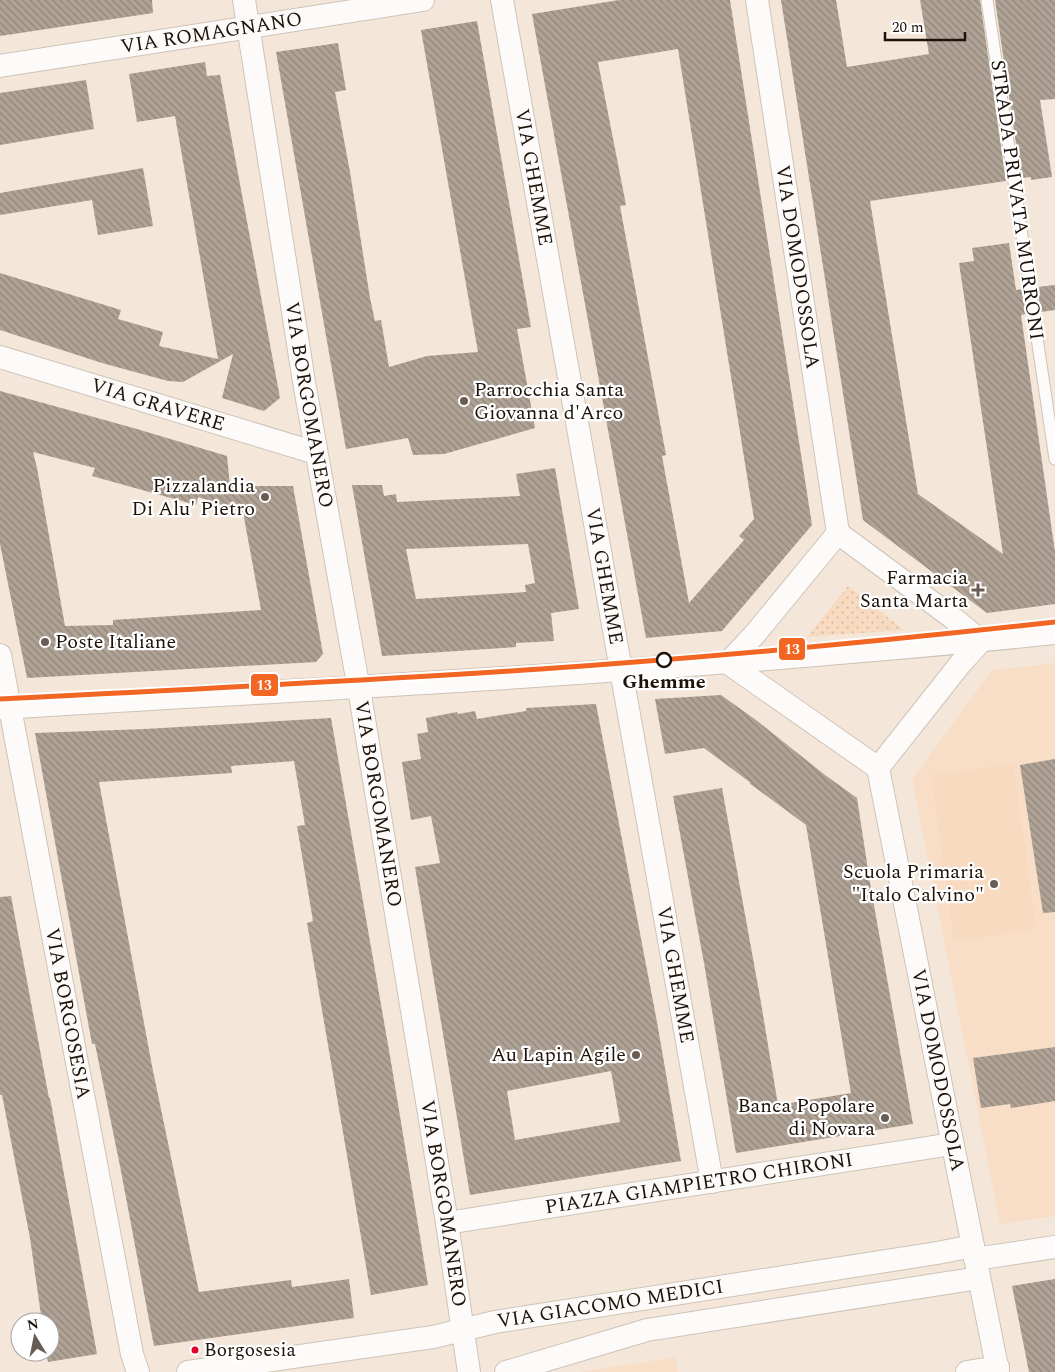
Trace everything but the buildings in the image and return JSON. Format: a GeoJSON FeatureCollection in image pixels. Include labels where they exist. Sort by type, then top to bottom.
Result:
{"type":"FeatureCollection","features":[{"type":"Feature","properties":{"kind":"street","name":"VIA BORGOMANERO"},"geometry":{"type":"LineString","coordinates":[[244,0],[316,453],[358,687],[470,1372]]}},
{"type":"Feature","properties":{"kind":"street","name":"VIA ROMAGNANO"},"geometry":{"type":"LineString","coordinates":[[0,66],[422,0]]}},
{"type":"Feature","properties":{"kind":"street","name":"VIA GHEMME"},"geometry":{"type":"LineString","coordinates":[[502,0],[712,1182]]}},
{"type":"Feature","properties":{"kind":"street","name":"VIA DOMODOSSOLA"},"geometry":{"type":"LineString","coordinates":[[757,0],[838,533]]}},
{"type":"Feature","properties":{"kind":"street","name":"VIA GRAVERE"},"geometry":{"type":"LineString","coordinates":[[0,357],[316,453]]}},
{"type":"Feature","properties":{"kind":"street"},"geometry":{"type":"LineString","coordinates":[[728,663],[755,634],[838,533],[954,618],[981,641]]}},
{"type":"Feature","properties":{"kind":"street"},"geometry":{"type":"LineString","coordinates":[[5,707],[621,671],[981,641],[1055,633]]}},
{"type":"Feature","properties":{"kind":"street"},"geometry":{"type":"LineString","coordinates":[[728,663],[878,768],[961,662],[981,641]]}},
{"type":"Feature","properties":{"kind":"street","name":"VIA BORGOSESIA"},"geometry":{"type":"LineString","coordinates":[[0,655],[5,707],[132,1354],[138,1372]]}},
{"type":"Feature","properties":{"kind":"street","name":"VIA DOMODOSSOLA"},"geometry":{"type":"LineString","coordinates":[[878,768],[998,1370]]}},
{"type":"Feature","properties":{"kind":"street","name":"PIAZZA GIAMPIETRO CHIRONI"},"geometry":{"type":"LineString","coordinates":[[447,1223],[952,1144]]}},
{"type":"Feature","properties":{"kind":"street","name":"VIA GIACOMO MEDICI"},"geometry":{"type":"LineString","coordinates":[[506,1372],[647,1330],[976,1261],[1055,1247]]}},
{"type":"Feature","properties":{"kind":"street","name":"VIA GIACOMO MEDICI"},"geometry":{"type":"LineString","coordinates":[[188,1372],[433,1337],[495,1322],[928,1254],[976,1261]]}},
{"type":"Feature","properties":{"kind":"street"},"geometry":{"type":"LineString","coordinates":[[966,1372],[998,1370]]}},
{"type":"Feature","properties":{"kind":"lane","name":"STRADA PRIVATA MURRONI"},"geometry":{"type":"LineString","coordinates":[[987,0],[1055,458]]}},
{"type":"Feature","properties":{"kind":"shaded area"},"geometry":{"type":"Polygon","coordinates":[[[848,586],[904,630],[807,637],[848,586]]]}},
{"type":"Feature","properties":{"kind":"shaded area","name":"Scuola Primaria \"Italo Calvino\""},"geometry":{"type":"Polygon","coordinates":[[[1055,663],[1055,1216],[1000,1224],[912,779],[992,670],[1055,663]]]}},
{"type":"Feature","properties":{"kind":"shaded area"},"geometry":{"type":"Polygon","coordinates":[[[1013,764],[1036,929],[954,941],[931,775],[1013,764]]]}},
{"type":"Feature","properties":{"kind":"shaded area"},"geometry":{"type":"Polygon","coordinates":[[[676,1357],[678,1372],[580,1372],[676,1357]]]}},
{"type":"Feature","properties":{"kind":"transit line","name":"13"},"geometry":{"type":"LineString","coordinates":[[0,699],[338,681],[605,664],[927,636],[1055,622]]}},
{"type":"Feature","properties":{"kind":"place","name":"Parrocchia Santa Giovanna d'Arco"},"geometry":{"type":"Point","coordinates":[464,401]}},
{"type":"Feature","properties":{"kind":"place","name":"Pizzalandia Di Alu' Pietro"},"geometry":{"type":"Point","coordinates":[265,497]}},
{"type":"Feature","properties":{"kind":"place","name":"Farmacia Santa Marta"},"geometry":{"type":"Point","coordinates":[978,590]}},
{"type":"Feature","properties":{"kind":"place","name":"Poste Italiane"},"geometry":{"type":"Point","coordinates":[45,642]}},
{"type":"Feature","properties":{"kind":"place","name":"Ghemme"},"geometry":{"type":"Point","coordinates":[664,660]}},
{"type":"Feature","properties":{"kind":"place","name":"Scuola Primaria \"Italo Calvino\""},"geometry":{"type":"Point","coordinates":[994,884]}},
{"type":"Feature","properties":{"kind":"place","name":"Au Lapin Agile"},"geometry":{"type":"Point","coordinates":[636,1055]}},
{"type":"Feature","properties":{"kind":"place","name":"Banca Popolare di Novara"},"geometry":{"type":"Point","coordinates":[885,1118]}},
{"type":"Feature","properties":{"kind":"place","name":"Borgosesia"},"geometry":{"type":"Point","coordinates":[195,1350]}}]}
